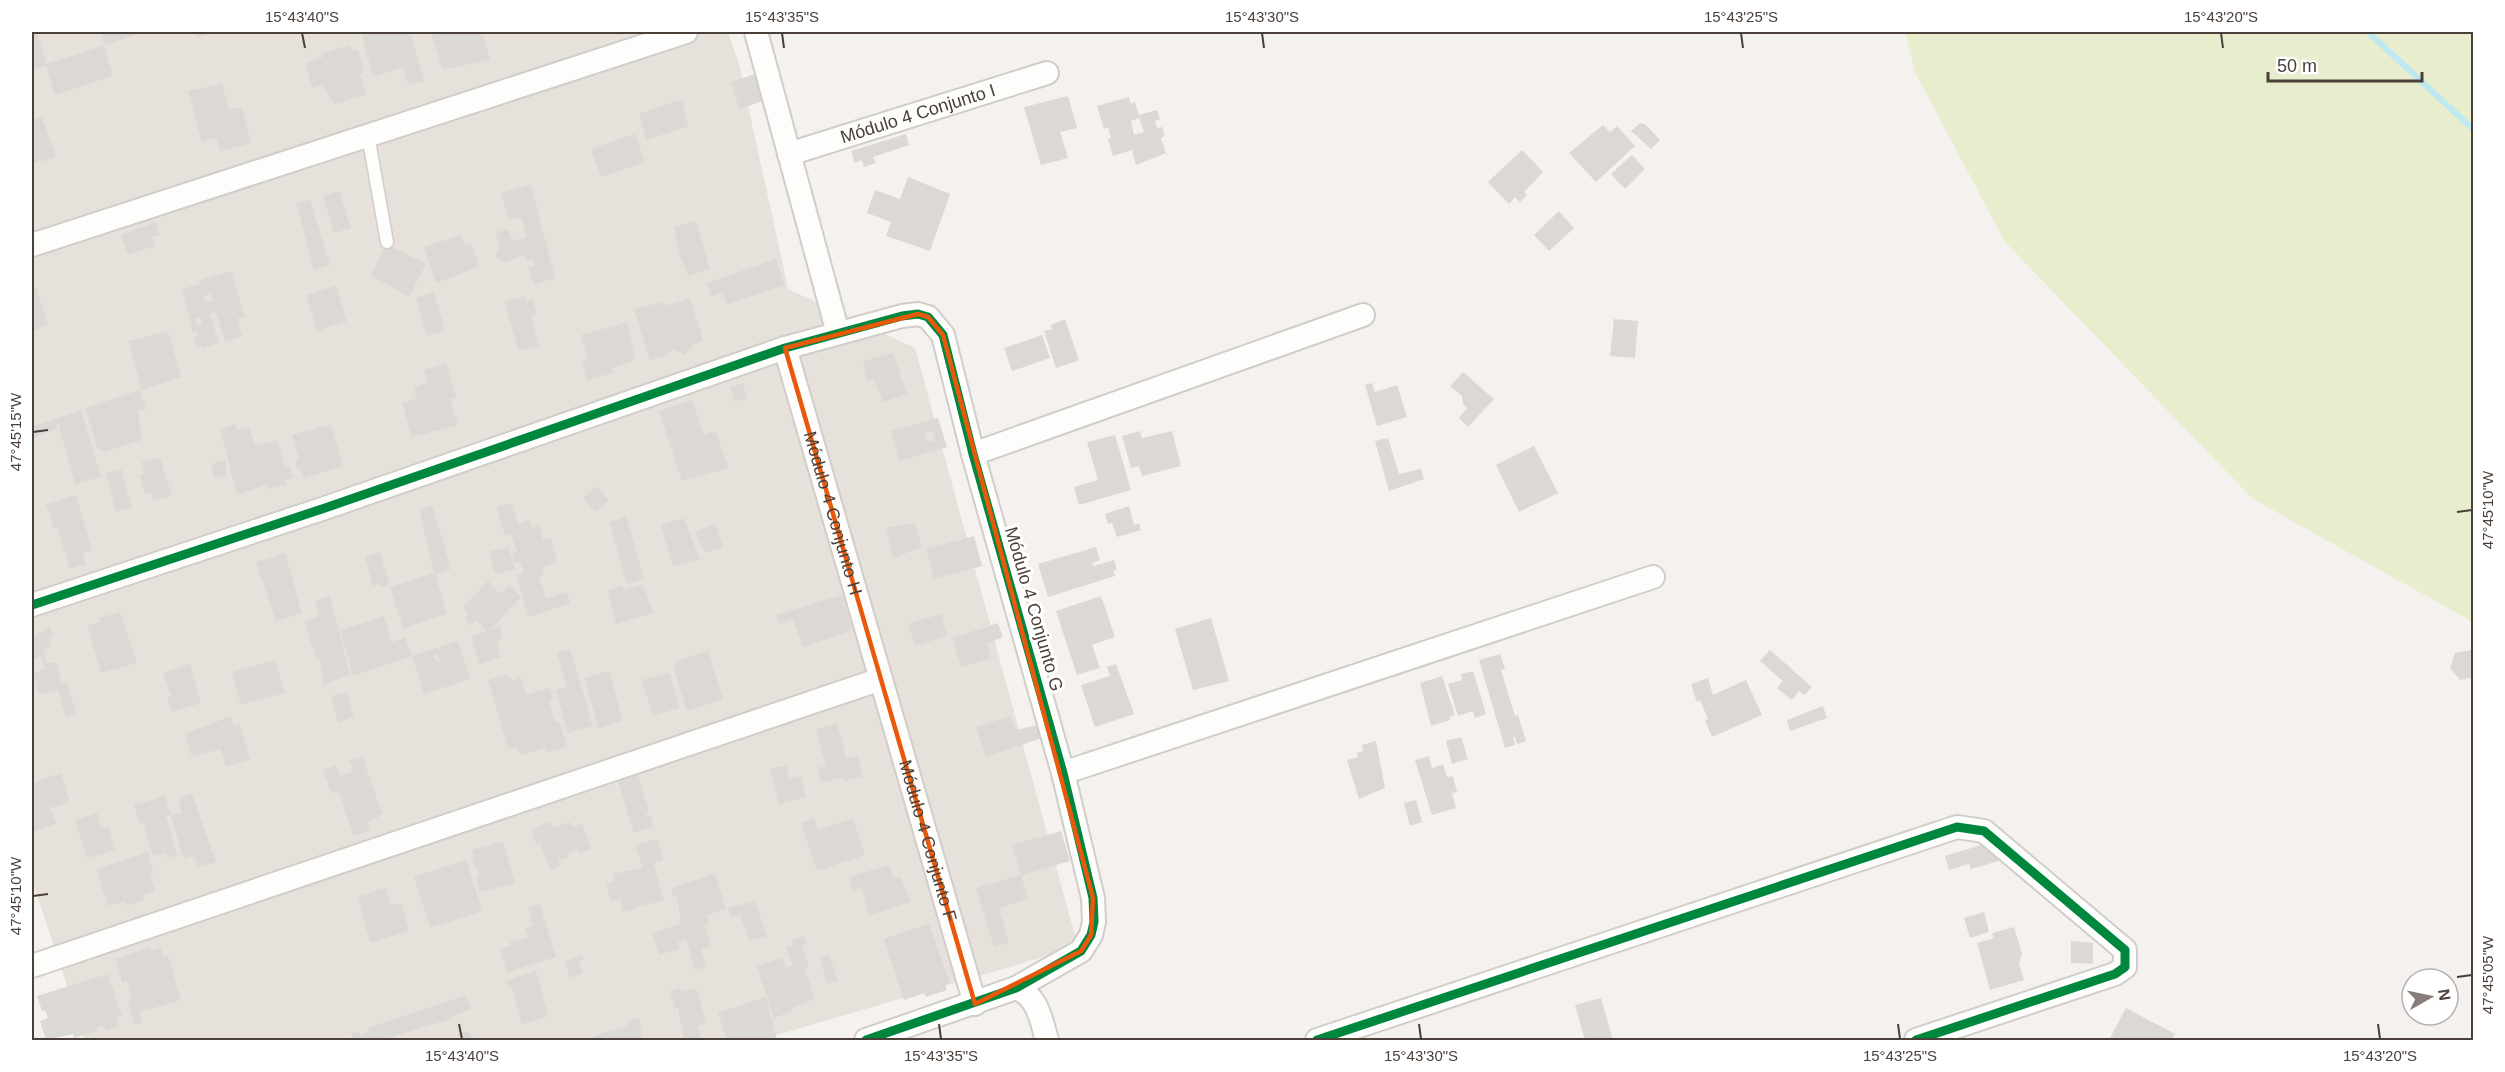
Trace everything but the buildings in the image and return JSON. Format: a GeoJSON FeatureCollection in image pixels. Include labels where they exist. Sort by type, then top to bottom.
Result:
{"type":"FeatureCollection","features":[{"type":"Feature","properties":{"kind":"street"},"geometry":{"type":"LineString","coordinates":[[32,245],[686,32]]}},
{"type":"Feature","properties":{"kind":"street"},"geometry":{"type":"LineString","coordinates":[[756,32],[838,333]]}},
{"type":"Feature","properties":{"kind":"street","name":"Módulo 4 Conjunto I"},"geometry":{"type":"LineString","coordinates":[[789,153],[1047,73]]}},
{"type":"Feature","properties":{"kind":"street"},"geometry":{"type":"LineString","coordinates":[[32,605],[325,508],[785,348],[902,316],[918,314],[928,316],[943,336],[973,454],[1363,315]]}},
{"type":"Feature","properties":{"kind":"street","name":"Módulo 4 Conjunto H"},"geometry":{"type":"LineString","coordinates":[[785,348],[881,679]]}},
{"type":"Feature","properties":{"kind":"street","name":"Módulo 4 Conjunto G"},"geometry":{"type":"LineString","coordinates":[[866,1041],[1016,988],[1074,956],[1086,946],[1091,935],[1093,898],[1063,773],[973,454]]}},
{"type":"Feature","properties":{"kind":"street"},"geometry":{"type":"LineString","coordinates":[[1063,773],[1653,577]]}},
{"type":"Feature","properties":{"kind":"street"},"geometry":{"type":"LineString","coordinates":[[32,966],[881,679]]}},
{"type":"Feature","properties":{"kind":"street","name":"Módulo 4 Conjunto F"},"geometry":{"type":"LineString","coordinates":[[881,679],[975,1004]]}},
{"type":"Feature","properties":{"kind":"street"},"geometry":{"type":"LineString","coordinates":[[1317,1041],[1957,827],[1984,831],[2125,950],[2126,963],[2122,971],[2115,975],[1916,1041]]}},
{"type":"Feature","properties":{"kind":"street"},"geometry":{"type":"LineString","coordinates":[[1016,988],[1025,992],[1037,1008],[1047,1041]]}},
{"type":"Feature","properties":{"kind":"lane"},"geometry":{"type":"LineString","coordinates":[[368,135],[387,242]]}},
{"type":"Feature","properties":{"kind":"highlighted area"},"geometry":{"type":"Polygon","coordinates":[[[918,314],[928,317],[943,335],[1093,898],[1091,935],[1081,951],[975,1004],[881,679],[785,348],[918,314]]]}},
{"type":"Feature","properties":{"kind":"shaded area"},"geometry":{"type":"Polygon","coordinates":[[[32,32],[728,32],[739,64],[788,289],[915,348],[1078,947],[759,1040],[85,1040],[32,880],[32,32]]]}},
{"type":"Feature","properties":{"kind":"green space"},"geometry":{"type":"Polygon","coordinates":[[[1905,32],[2473,32],[2473,622],[2253,499],[2005,242],[1915,72],[1905,32]]]}},
{"type":"Feature","properties":{"kind":"waterway"},"geometry":{"type":"LineString","coordinates":[[2368,32],[2474,130]]}},
{"type":"Feature","properties":{"kind":"cycle path"},"geometry":{"type":"LineString","coordinates":[[32,605],[325,508],[785,348],[902,316],[918,314],[928,317],[943,335],[973,454],[1063,773],[1093,898],[1094,922],[1091,935],[1081,951],[1016,988],[866,1040]]}},
{"type":"Feature","properties":{"kind":"cycle path"},"geometry":{"type":"LineString","coordinates":[[1317,1040],[1957,827],[1984,831],[2125,950],[2125,967],[2115,974],[1916,1040]]}}]}
